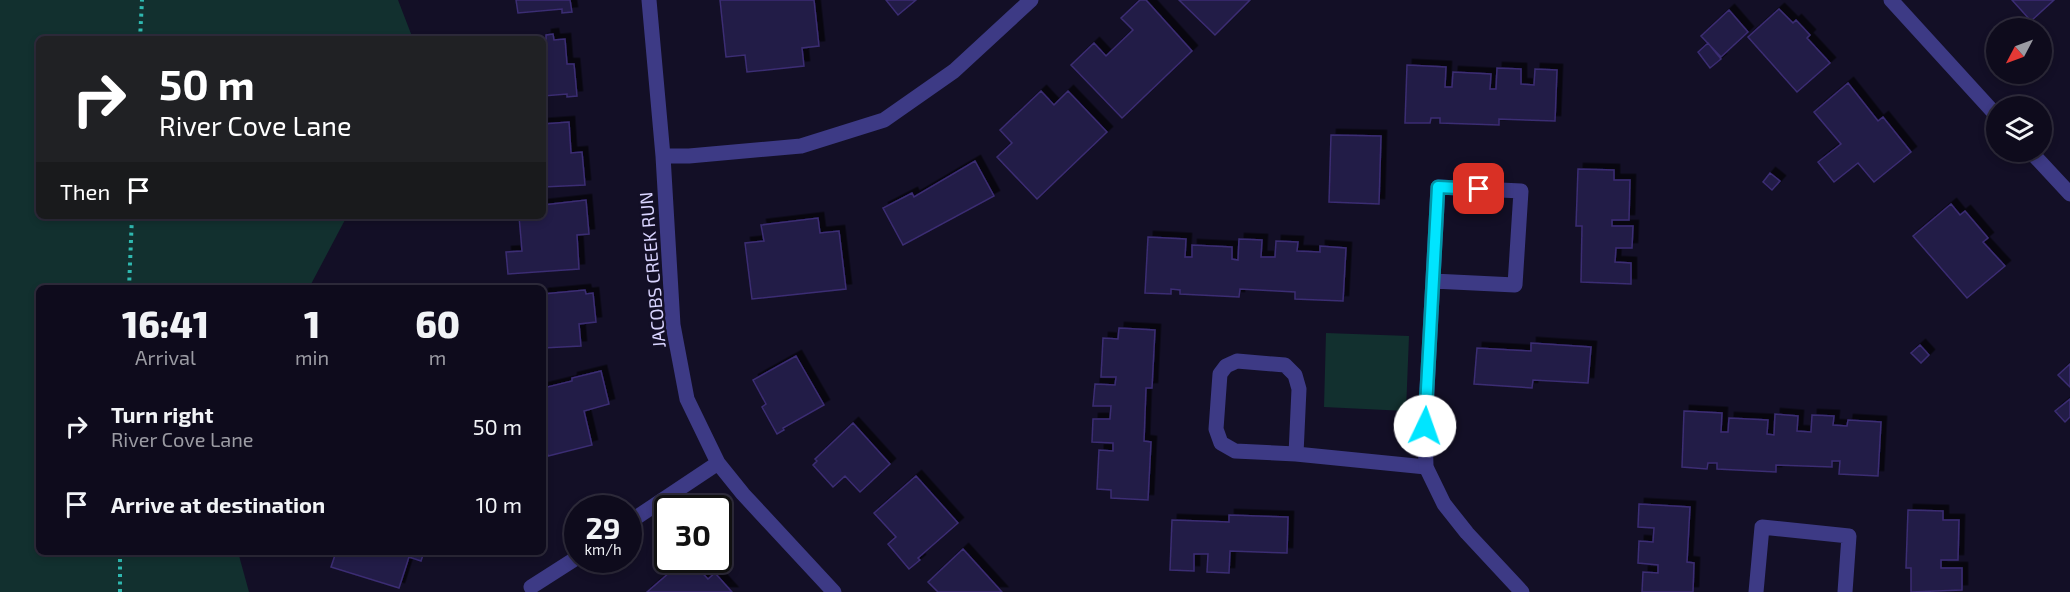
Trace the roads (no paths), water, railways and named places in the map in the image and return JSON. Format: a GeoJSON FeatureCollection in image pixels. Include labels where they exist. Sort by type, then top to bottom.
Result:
{"type":"FeatureCollection","features":[{"type":"Feature","properties":{"kind":"street","name":"JACOBS CREEK RUN"},"geometry":{"type":"LineString","coordinates":[[649,0],[663,156],[673,325],[687,399],[718,463],[743,494],[834,592]]}},
{"type":"Feature","properties":{"kind":"street"},"geometry":{"type":"LineString","coordinates":[[663,156],[689,156],[801,146],[884,120],[954,71],[1031,0]]}},
{"type":"Feature","properties":{"kind":"street"},"geometry":{"type":"LineString","coordinates":[[1891,0],[1986,104]]}},
{"type":"Feature","properties":{"kind":"street"},"geometry":{"type":"LineString","coordinates":[[2040,162],[2070,194]]}},
{"type":"Feature","properties":{"kind":"street"},"geometry":{"type":"LineString","coordinates":[[1433,281],[1515,285],[1521,191],[1438,187],[1425,426],[1426,467],[1444,504],[1467,533],[1522,592]]}},
{"type":"Feature","properties":{"kind":"street"},"geometry":{"type":"LineString","coordinates":[[1296,453],[1299,389],[1295,375],[1286,365],[1237,361],[1226,366],[1220,374],[1216,429],[1221,443],[1235,451],[1296,453],[1426,467]]}},
{"type":"Feature","properties":{"kind":"street"},"geometry":{"type":"LineString","coordinates":[[642,514],[718,463]]}},
{"type":"Feature","properties":{"kind":"street"},"geometry":{"type":"LineString","coordinates":[[1756,592],[1762,527],[1849,536],[1845,592]]}},
{"type":"Feature","properties":{"kind":"street"},"geometry":{"type":"LineString","coordinates":[[531,587],[564,566]]}}]}
